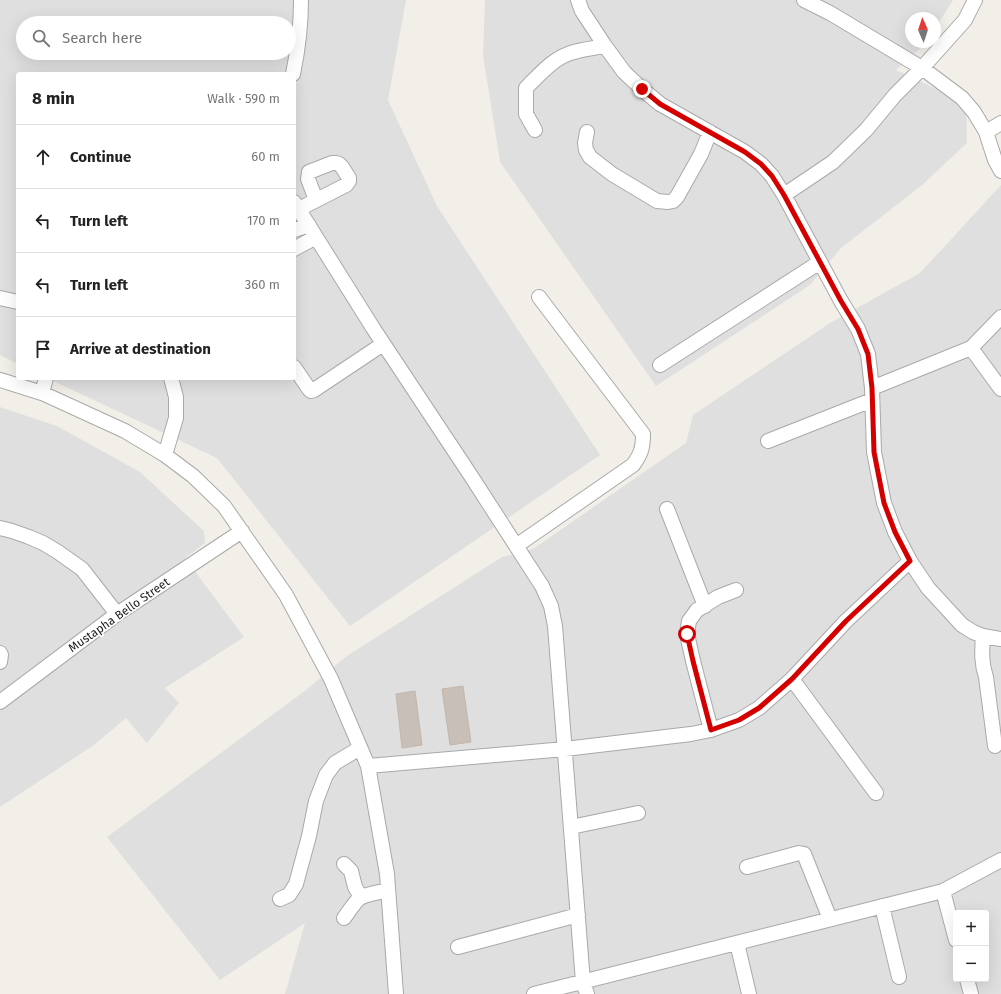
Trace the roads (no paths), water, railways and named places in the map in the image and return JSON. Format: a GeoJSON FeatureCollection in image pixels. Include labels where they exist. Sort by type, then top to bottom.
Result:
{"type":"FeatureCollection","features":[{"type":"Feature","properties":{"kind":"street"},"geometry":{"type":"LineString","coordinates":[[296,56],[301,15],[301,0]]}},
{"type":"Feature","properties":{"kind":"street"},"geometry":{"type":"LineString","coordinates":[[578,0],[582,11],[605,46],[624,72],[642,89],[660,104],[745,152],[761,164],[772,176],[858,329],[868,354],[872,394],[874,452],[884,503],[895,532],[910,561],[928,588],[962,625],[983,636],[1001,639]]}},
{"type":"Feature","properties":{"kind":"street"},"geometry":{"type":"LineString","coordinates":[[804,0],[830,13],[922,68],[962,98],[974,112],[986,132],[995,160],[1001,171]]}},
{"type":"Feature","properties":{"kind":"street"},"geometry":{"type":"LineString","coordinates":[[784,195],[833,162],[866,130],[895,95],[922,68],[965,20],[975,0]]}},
{"type":"Feature","properties":{"kind":"street"},"geometry":{"type":"LineString","coordinates":[[535,130],[526,114],[526,88],[543,70],[558,58],[572,52],[605,46]]}},
{"type":"Feature","properties":{"kind":"street"},"geometry":{"type":"LineString","coordinates":[[293,72],[295,60]]}},
{"type":"Feature","properties":{"kind":"street"},"geometry":{"type":"LineString","coordinates":[[986,132],[1001,123]]}},
{"type":"Feature","properties":{"kind":"street"},"geometry":{"type":"LineString","coordinates":[[587,132],[585,143],[586,150],[590,157],[612,174],[657,201],[668,202],[673,201],[677,197],[701,154],[710,132]]}},
{"type":"Feature","properties":{"kind":"street"},"geometry":{"type":"LineString","coordinates":[[316,200],[296,206],[383,344],[472,476],[542,586],[551,606],[556,626],[585,988]]}},
{"type":"Feature","properties":{"kind":"street"},"geometry":{"type":"LineString","coordinates":[[296,230],[312,231]]}},
{"type":"Feature","properties":{"kind":"street"},"geometry":{"type":"LineString","coordinates":[[296,247],[312,231]]}},
{"type":"Feature","properties":{"kind":"street"},"geometry":{"type":"LineString","coordinates":[[660,365],[820,262]]}},
{"type":"Feature","properties":{"kind":"street"},"geometry":{"type":"LineString","coordinates":[[516,546],[633,465],[643,447],[643,434],[539,297]]}},
{"type":"Feature","properties":{"kind":"street"},"geometry":{"type":"LineString","coordinates":[[0,298],[16,302]]}},
{"type":"Feature","properties":{"kind":"street"},"geometry":{"type":"LineString","coordinates":[[768,441],[971,348],[1001,317]]}},
{"type":"Feature","properties":{"kind":"street"},"geometry":{"type":"LineString","coordinates":[[296,370],[311,391],[383,344]]}},
{"type":"Feature","properties":{"kind":"street"},"geometry":{"type":"LineString","coordinates":[[971,348],[1001,389]]}},
{"type":"Feature","properties":{"kind":"street"},"geometry":{"type":"LineString","coordinates":[[0,380],[42,393],[125,430],[165,455],[193,476],[224,506],[286,595],[331,679],[368,766],[387,874],[396,994]]}},
{"type":"Feature","properties":{"kind":"street"},"geometry":{"type":"LineString","coordinates":[[42,393],[45,380]]}},
{"type":"Feature","properties":{"kind":"street"},"geometry":{"type":"LineString","coordinates":[[165,455],[176,418],[176,397],[172,380]]}},
{"type":"Feature","properties":{"kind":"street"},"geometry":{"type":"LineString","coordinates":[[667,509],[705,606]]}},
{"type":"Feature","properties":{"kind":"street"},"geometry":{"type":"LineString","coordinates":[[0,528],[43,543],[82,569],[117,614]]}},
{"type":"Feature","properties":{"kind":"street","name":"Mustapha Bello Street"},"geometry":{"type":"LineString","coordinates":[[0,702],[117,614],[242,531]]}},
{"type":"Feature","properties":{"kind":"street"},"geometry":{"type":"LineString","coordinates":[[368,766],[565,749],[691,734],[711,730],[739,720],[759,708],[792,679],[846,621],[910,561]]}},
{"type":"Feature","properties":{"kind":"street"},"geometry":{"type":"LineString","coordinates":[[711,730],[687,634],[689,621],[697,610],[718,597],[736,590]]}},
{"type":"Feature","properties":{"kind":"street"},"geometry":{"type":"LineString","coordinates":[[983,636],[981,654],[986,677],[995,746]]}},
{"type":"Feature","properties":{"kind":"street"},"geometry":{"type":"LineString","coordinates":[[0,653],[0,662]]}},
{"type":"Feature","properties":{"kind":"street"},"geometry":{"type":"LineString","coordinates":[[792,679],[876,793]]}},
{"type":"Feature","properties":{"kind":"street"},"geometry":{"type":"LineString","coordinates":[[280,899],[289,895],[296,884],[309,836],[316,801],[326,775],[335,763],[360,748]]}},
{"type":"Feature","properties":{"kind":"street"},"geometry":{"type":"LineString","coordinates":[[571,827],[638,813]]}},
{"type":"Feature","properties":{"kind":"street"},"geometry":{"type":"LineString","coordinates":[[747,867],[799,853],[804,854],[830,920]]}},
{"type":"Feature","properties":{"kind":"street"},"geometry":{"type":"LineString","coordinates":[[534,994],[585,988],[737,943],[943,891],[1001,860]]}},
{"type":"Feature","properties":{"kind":"street"},"geometry":{"type":"LineString","coordinates":[[344,864],[351,871],[355,887],[361,897]]}},
{"type":"Feature","properties":{"kind":"street"},"geometry":{"type":"LineString","coordinates":[[344,918],[356,901],[361,897],[388,890]]}},
{"type":"Feature","properties":{"kind":"street"},"geometry":{"type":"LineString","coordinates":[[943,891],[953,929]]}},
{"type":"Feature","properties":{"kind":"street"},"geometry":{"type":"LineString","coordinates":[[882,906],[899,977]]}},
{"type":"Feature","properties":{"kind":"street"},"geometry":{"type":"LineString","coordinates":[[458,947],[578,915]]}},
{"type":"Feature","properties":{"kind":"street"},"geometry":{"type":"LineString","coordinates":[[737,943],[749,994]]}},
{"type":"Feature","properties":{"kind":"street"},"geometry":{"type":"LineString","coordinates":[[968,982],[971,994]]}}]}
